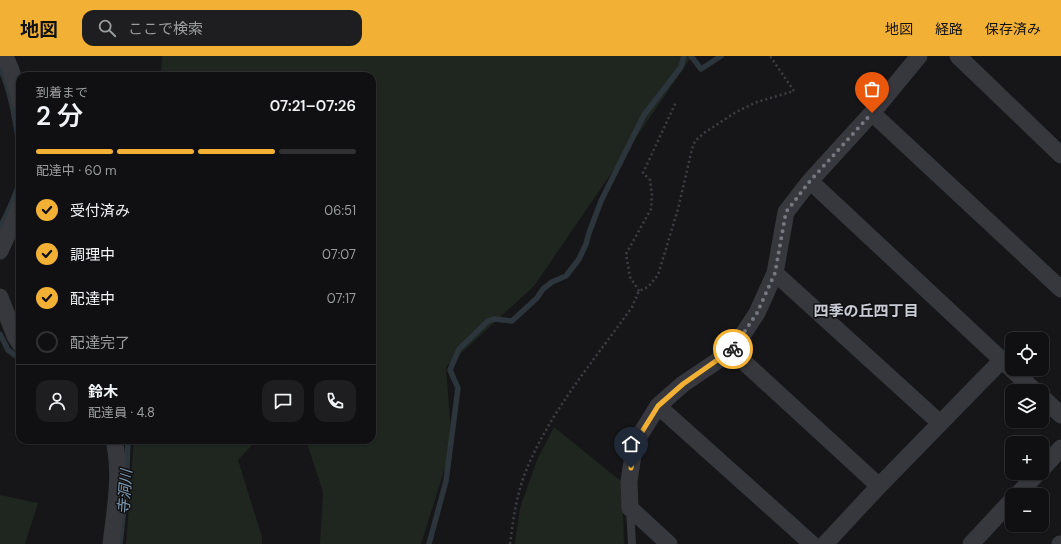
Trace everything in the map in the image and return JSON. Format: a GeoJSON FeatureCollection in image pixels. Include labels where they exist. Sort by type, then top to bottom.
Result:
{"type":"FeatureCollection","features":[{"type":"Feature","properties":{"kind":"street"},"geometry":{"type":"LineString","coordinates":[[5,56],[16,87]]}},
{"type":"Feature","properties":{"kind":"street"},"geometry":{"type":"LineString","coordinates":[[669,544],[630,508],[629,481],[635,443],[658,406],[683,384],[732,351],[757,313],[775,273],[786,212],[810,181],[872,113],[919,56]]}},
{"type":"Feature","properties":{"kind":"street"},"geometry":{"type":"LineString","coordinates":[[958,56],[1061,155]]}},
{"type":"Feature","properties":{"kind":"street"},"geometry":{"type":"LineString","coordinates":[[872,113],[1061,290]]}},
{"type":"Feature","properties":{"kind":"street"},"geometry":{"type":"LineString","coordinates":[[810,181],[1028,384]]}},
{"type":"Feature","properties":{"kind":"street"},"geometry":{"type":"LineString","coordinates":[[0,251],[16,216]]}},
{"type":"Feature","properties":{"kind":"street"},"geometry":{"type":"LineString","coordinates":[[775,273],[940,423]]}},
{"type":"Feature","properties":{"kind":"street"},"geometry":{"type":"LineString","coordinates":[[0,297],[16,339]]}},
{"type":"Feature","properties":{"kind":"street"},"geometry":{"type":"LineString","coordinates":[[732,351],[879,486]]}},
{"type":"Feature","properties":{"kind":"street"},"geometry":{"type":"LineString","coordinates":[[826,544],[879,486],[1002,360]]}},
{"type":"Feature","properties":{"kind":"street"},"geometry":{"type":"LineString","coordinates":[[1049,404],[1061,415]]}},
{"type":"Feature","properties":{"kind":"street"},"geometry":{"type":"LineString","coordinates":[[658,406],[812,544]]}},
{"type":"Feature","properties":{"kind":"street"},"geometry":{"type":"LineString","coordinates":[[111,544],[118,486],[117,451],[115,444]]}},
{"type":"Feature","properties":{"kind":"street"},"geometry":{"type":"LineString","coordinates":[[1049,461],[1061,448]]}},
{"type":"Feature","properties":{"kind":"street"},"geometry":{"type":"LineString","coordinates":[[1024,488],[1031,480]]}},
{"type":"Feature","properties":{"kind":"street"},"geometry":{"type":"LineString","coordinates":[[971,544],[1005,508]]}},
{"type":"Feature","properties":{"kind":"lane"},"geometry":{"type":"LineString","coordinates":[[630,508],[632,544]]}},
{"type":"Feature","properties":{"kind":"path"},"geometry":{"type":"LineString","coordinates":[[510,544],[512,522],[517,499],[524,476],[536,448],[565,399],[632,307],[639,291],[648,287],[658,275],[678,209],[692,149],[696,141],[704,133],[736,112],[757,102],[794,91],[770,56]]}},
{"type":"Feature","properties":{"kind":"path"},"geometry":{"type":"LineString","coordinates":[[639,291],[630,277],[626,254],[651,209],[652,195],[650,180],[643,173],[676,102]]}},
{"type":"Feature","properties":{"kind":"shaded area"},"geometry":{"type":"Polygon","coordinates":[[[162,56],[692,56],[534,286],[446,367],[452,446],[421,544],[320,544],[323,492],[307,444],[376,444],[376,72],[161,72],[162,56]]]}},
{"type":"Feature","properties":{"kind":"shaded area"},"geometry":{"type":"Polygon","coordinates":[[[554,427],[622,482],[624,544],[515,544],[520,508],[537,460],[554,427]]]}},
{"type":"Feature","properties":{"kind":"shaded area"},"geometry":{"type":"Polygon","coordinates":[[[134,444],[253,444],[238,460],[262,537],[262,544],[126,544],[134,444]]]}},
{"type":"Feature","properties":{"kind":"shaded area"},"geometry":{"type":"Polygon","coordinates":[[[0,495],[38,503],[25,544],[0,544],[0,495]]]}},
{"type":"Feature","properties":{"kind":"waterway"},"geometry":{"type":"LineString","coordinates":[[429,544],[446,481],[458,388],[450,370],[459,349],[488,321],[494,319],[512,321],[537,298],[543,289],[552,282],[566,276],[579,259],[586,244],[601,201],[644,115],[681,67],[684,56]]}},
{"type":"Feature","properties":{"kind":"waterway"},"geometry":{"type":"LineString","coordinates":[[691,56],[701,69],[721,56]]}},
{"type":"Feature","properties":{"kind":"waterway","name":"寺洞川"},"geometry":{"type":"LineString","coordinates":[[0,68],[9,92],[16,124]]}},
{"type":"Feature","properties":{"kind":"waterway","name":"寺洞川"},"geometry":{"type":"LineString","coordinates":[[0,228],[16,192]]}},
{"type":"Feature","properties":{"kind":"waterway","name":"寺洞川"},"geometry":{"type":"LineString","coordinates":[[0,334],[8,350],[16,356]]}},
{"type":"Feature","properties":{"kind":"waterway","name":"寺洞川"},"geometry":{"type":"LineString","coordinates":[[120,544],[126,491],[128,444]]}},
{"type":"Feature","properties":{"kind":"way so far"},"geometry":{"type":"LineString","coordinates":[[733,349],[757,313],[775,273],[786,212],[810,181],[872,113]]}},
{"type":"Feature","properties":{"kind":"district","name":"四季の丘四丁目"},"geometry":{"type":"Point","coordinates":[866,311]}},
{"type":"Feature","properties":{"kind":"route"},"geometry":{"type":"LineString","coordinates":[[631,468],[635,443],[658,406],[683,384],[733,349]]}}]}
